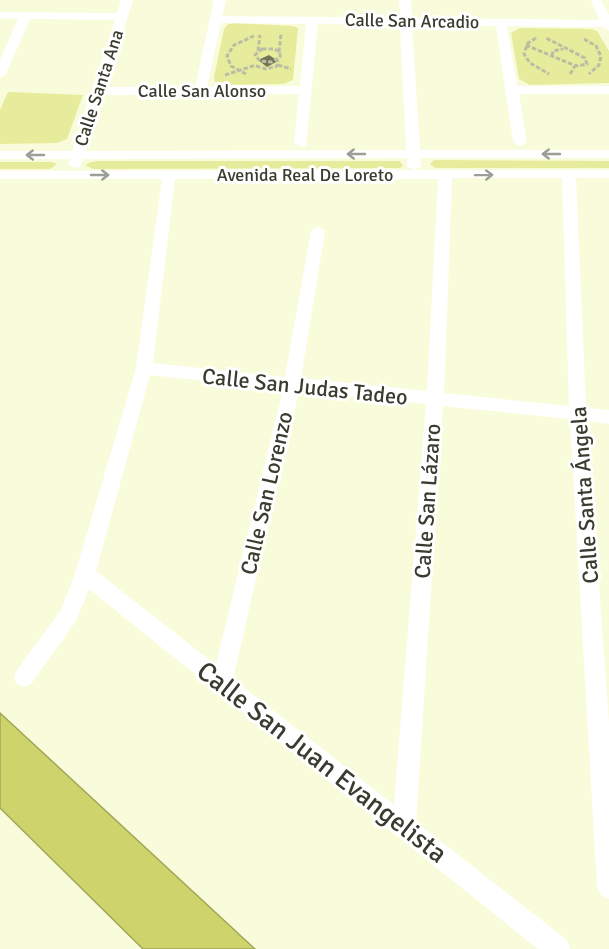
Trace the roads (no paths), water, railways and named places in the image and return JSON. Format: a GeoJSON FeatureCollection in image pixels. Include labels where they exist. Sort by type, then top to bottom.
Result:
{"type":"FeatureCollection","features":[{"type":"Feature","properties":{"kind":"street","name":"Calle Santa Ana"},"geometry":{"type":"LineString","coordinates":[[71,175],[127,0]]}},
{"type":"Feature","properties":{"kind":"street"},"geometry":{"type":"LineString","coordinates":[[200,91],[220,0]]}},
{"type":"Feature","properties":{"kind":"street"},"geometry":{"type":"LineString","coordinates":[[405,0],[414,175]]}},
{"type":"Feature","properties":{"kind":"street"},"geometry":{"type":"LineString","coordinates":[[597,3],[608,25]]}},
{"type":"Feature","properties":{"kind":"street"},"geometry":{"type":"LineString","coordinates":[[0,15],[122,17]]}},
{"type":"Feature","properties":{"kind":"street"},"geometry":{"type":"LineString","coordinates":[[0,74],[25,16]]}},
{"type":"Feature","properties":{"kind":"street","name":"Calle San Arcadio"},"geometry":{"type":"LineString","coordinates":[[216,19],[608,25]]}},
{"type":"Feature","properties":{"kind":"street"},"geometry":{"type":"LineString","coordinates":[[301,143],[312,20]]}},
{"type":"Feature","properties":{"kind":"street"},"geometry":{"type":"LineString","coordinates":[[501,23],[520,142]]}},
{"type":"Feature","properties":{"kind":"street","name":"Calle San Alonso"},"geometry":{"type":"LineString","coordinates":[[98,91],[305,90]]}},
{"type":"Feature","properties":{"kind":"street"},"geometry":{"type":"LineString","coordinates":[[511,90],[609,90]]}},
{"type":"Feature","properties":{"kind":"street","name":"Avenida Real De Loreto"},"geometry":{"type":"LineString","coordinates":[[0,155],[609,154]]}},
{"type":"Feature","properties":{"kind":"street","name":"Calle Santa Ángela"},"geometry":{"type":"LineString","coordinates":[[568,174],[578,415],[609,887]]}},
{"type":"Feature","properties":{"kind":"street","name":"Avenida Real De Loreto"},"geometry":{"type":"LineString","coordinates":[[0,175],[609,174]]}},
{"type":"Feature","properties":{"kind":"street"},"geometry":{"type":"LineString","coordinates":[[24,677],[69,615],[85,574],[144,368],[169,175]]}},
{"type":"Feature","properties":{"kind":"street","name":"Calle San Lázaro"},"geometry":{"type":"LineString","coordinates":[[404,827],[435,400],[446,175]]}},
{"type":"Feature","properties":{"kind":"street","name":"Calle San Lorenzo"},"geometry":{"type":"LineString","coordinates":[[222,682],[292,385],[318,231]]}},
{"type":"Feature","properties":{"kind":"street","name":"Calle San Judas Tadeo"},"geometry":{"type":"LineString","coordinates":[[144,368],[609,417]]}},
{"type":"Feature","properties":{"kind":"street","name":"Calle San Juan Evangelista"},"geometry":{"type":"LineString","coordinates":[[85,574],[558,949]]}}]}
